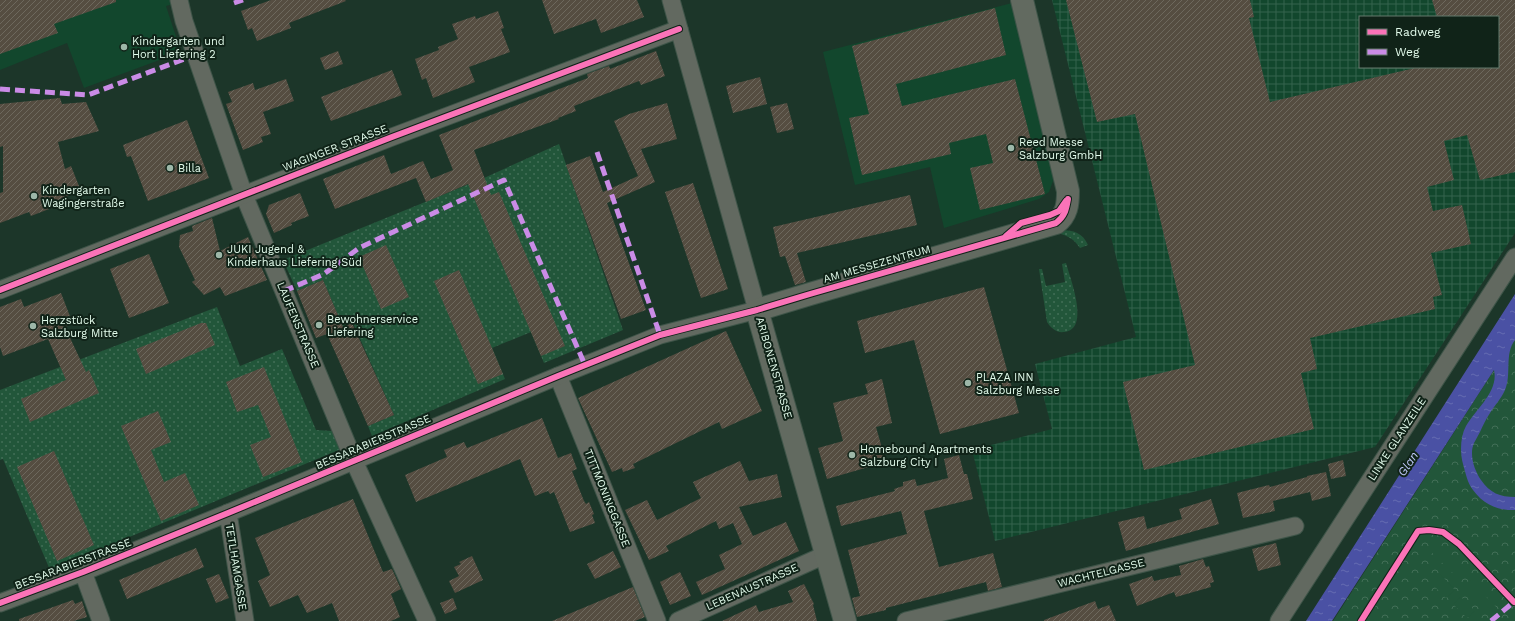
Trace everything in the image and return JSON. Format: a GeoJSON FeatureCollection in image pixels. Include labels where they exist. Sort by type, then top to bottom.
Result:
{"type":"FeatureCollection","features":[{"type":"Feature","properties":{"kind":"street","name":"LAUFENSTRASSE"},"geometry":{"type":"LineString","coordinates":[[179,0],[184,21],[244,195],[354,461],[427,621]]}},
{"type":"Feature","properties":{"kind":"street","name":"ARIBONENSTRASSE"},"geometry":{"type":"LineString","coordinates":[[671,0],[845,621]]}},
{"type":"Feature","properties":{"kind":"street","name":"AM MESSEZENTRUM"},"geometry":{"type":"LineString","coordinates":[[757,310],[1003,239],[1056,223],[1062,218],[1066,211],[1068,192],[1022,0]]}},
{"type":"Feature","properties":{"kind":"street","name":"WAGINGER STRASSE"},"geometry":{"type":"LineString","coordinates":[[0,290],[679,28]]}},
{"type":"Feature","properties":{"kind":"street","name":"LINKE GLANZEILE"},"geometry":{"type":"LineString","coordinates":[[1279,621],[1515,257]]}},
{"type":"Feature","properties":{"kind":"street","name":"BESSARABIERSTRASSE"},"geometry":{"type":"LineString","coordinates":[[0,603],[82,572],[228,513],[660,335],[757,310]]}},
{"type":"Feature","properties":{"kind":"street","name":"TITTMONINGGASSE"},"geometry":{"type":"LineString","coordinates":[[558,376],[656,621]]}},
{"type":"Feature","properties":{"kind":"street","name":"TETLHAMGASSE"},"geometry":{"type":"LineString","coordinates":[[228,513],[245,621]]}},
{"type":"Feature","properties":{"kind":"street","name":"WACHTELGASSE"},"geometry":{"type":"LineString","coordinates":[[906,621],[1295,526]]}},
{"type":"Feature","properties":{"kind":"street","name":"LEBENAUSTRASSE"},"geometry":{"type":"LineString","coordinates":[[678,621],[827,554]]}},
{"type":"Feature","properties":{"kind":"street"},"geometry":{"type":"LineString","coordinates":[[82,572],[101,621]]}},
{"type":"Feature","properties":{"kind":"shaded area","name":"Kindergarten und Hort Liefering 2"},"geometry":{"type":"Polygon","coordinates":[[[0,0],[186,0],[166,6],[181,52],[84,88],[67,43],[0,70],[0,0]]]}},
{"type":"Feature","properties":{"kind":"shaded area"},"geometry":{"type":"Polygon","coordinates":[[[1052,0],[1515,0],[1515,233],[1375,447],[995,541],[972,450],[1052,429],[1035,364],[1136,337],[1052,0]]]}},
{"type":"Feature","properties":{"kind":"shaded area"},"geometry":{"type":"Polygon","coordinates":[[[1012,3],[1052,171],[1053,181],[1049,192],[1039,199],[944,228],[930,167],[855,185],[823,52],[1012,3]]]}},
{"type":"Feature","properties":{"kind":"green space"},"geometry":{"type":"Polygon","coordinates":[[[559,144],[623,330],[544,363],[531,332],[492,348],[505,379],[372,436],[368,426],[394,415],[353,323],[343,327],[323,280],[297,291],[283,260],[484,178],[559,144]]]}},
{"type":"Feature","properties":{"kind":"green space"},"geometry":{"type":"Polygon","coordinates":[[[1061,230],[1077,233],[1086,241],[1088,245],[1080,248],[1070,238],[1058,233],[1061,230]]]}},
{"type":"Feature","properties":{"kind":"green space"},"geometry":{"type":"Polygon","coordinates":[[[1066,263],[1077,302],[1078,313],[1076,322],[1072,329],[1059,332],[1054,330],[1047,322],[1039,269],[1042,269],[1046,286],[1065,282],[1062,264],[1066,263]]]}},
{"type":"Feature","properties":{"kind":"green space"},"geometry":{"type":"Polygon","coordinates":[[[217,307],[240,366],[282,349],[316,430],[333,431],[341,449],[50,570],[3,459],[0,460],[0,390],[217,307]]]}},
{"type":"Feature","properties":{"kind":"green space"},"geometry":{"type":"Polygon","coordinates":[[[1515,340],[1515,621],[1333,621],[1503,356],[1515,340]]]}},
{"type":"Feature","properties":{"kind":"green space"},"geometry":{"type":"Polygon","coordinates":[[[1434,541],[1464,571],[1457,577],[1427,548],[1434,541]]]}},
{"type":"Feature","properties":{"kind":"green space"},"geometry":{"type":"Polygon","coordinates":[[[1440,574],[1455,590],[1446,598],[1431,583],[1440,574]]]}},
{"type":"Feature","properties":{"kind":"green space"},"geometry":{"type":"Polygon","coordinates":[[[1470,580],[1497,608],[1491,615],[1463,586],[1470,580]]]}},
{"type":"Feature","properties":{"kind":"green space"},"geometry":{"type":"Polygon","coordinates":[[[1461,597],[1475,611],[1467,618],[1453,604],[1461,597]]]}},
{"type":"Feature","properties":{"kind":"water","name":"Glan"},"geometry":{"type":"Polygon","coordinates":[[[1515,294],[1515,340],[1510,351],[1507,384],[1502,396],[1492,410],[1474,443],[1472,457],[1476,472],[1488,488],[1500,495],[1515,497],[1515,510],[1497,508],[1481,499],[1469,484],[1462,460],[1461,445],[1464,430],[1486,400],[1490,392],[1495,378],[1494,370],[1332,621],[1306,621],[1515,294]]]}},
{"type":"Feature","properties":{"kind":"building"},"geometry":{"type":"Polygon","coordinates":[[[0,0],[116,0],[116,2],[54,24],[58,33],[0,54],[0,0]]]}},
{"type":"Feature","properties":{"kind":"building"},"geometry":{"type":"Polygon","coordinates":[[[271,0],[346,1],[289,23],[291,28],[257,41],[252,28],[248,30],[241,11],[271,0]]]}},
{"type":"Feature","properties":{"kind":"building"},"geometry":{"type":"Polygon","coordinates":[[[542,0],[637,0],[644,17],[601,33],[596,19],[554,34],[542,0]]]}},
{"type":"Feature","properties":{"kind":"building"},"geometry":{"type":"Polygon","coordinates":[[[1066,0],[1250,0],[1254,17],[1249,18],[1270,102],[1415,68],[1499,68],[1499,16],[1437,16],[1432,0],[1515,0],[1515,172],[1480,180],[1467,135],[1444,141],[1454,180],[1427,187],[1433,211],[1462,205],[1471,244],[1431,253],[1442,295],[1433,297],[1435,309],[1310,338],[1317,369],[1301,373],[1314,429],[1144,470],[1123,382],[1195,365],[1135,114],[1097,122],[1066,0]]]}},
{"type":"Feature","properties":{"kind":"building"},"geometry":{"type":"Polygon","coordinates":[[[995,8],[1006,55],[896,84],[902,106],[1015,79],[1045,194],[980,210],[970,168],[993,163],[986,134],[949,143],[951,154],[862,175],[849,118],[869,114],[852,46],[995,8]]]}},
{"type":"Feature","properties":{"kind":"building"},"geometry":{"type":"Polygon","coordinates":[[[498,11],[504,28],[501,29],[510,52],[469,67],[475,82],[433,98],[426,78],[422,80],[415,59],[439,50],[438,47],[458,39],[452,24],[475,16],[476,19],[498,11]]]}},
{"type":"Feature","properties":{"kind":"building"},"geometry":{"type":"Polygon","coordinates":[[[338,51],[343,64],[325,70],[320,58],[338,51]]]}},
{"type":"Feature","properties":{"kind":"building"},"geometry":{"type":"Polygon","coordinates":[[[656,51],[665,76],[641,85],[639,81],[574,106],[576,111],[558,118],[559,119],[474,150],[491,195],[499,192],[565,346],[541,356],[468,184],[426,202],[416,178],[335,209],[323,179],[384,155],[391,174],[423,161],[431,179],[453,170],[439,135],[588,78],[587,74],[609,66],[610,69],[656,51]]]}},
{"type":"Feature","properties":{"kind":"building"},"geometry":{"type":"Polygon","coordinates":[[[392,70],[402,95],[331,121],[321,97],[392,70]]]}},
{"type":"Feature","properties":{"kind":"building"},"geometry":{"type":"Polygon","coordinates":[[[760,77],[767,104],[733,113],[726,86],[760,77]]]}},
{"type":"Feature","properties":{"kind":"building"},"geometry":{"type":"Polygon","coordinates":[[[286,79],[294,101],[263,112],[271,134],[261,137],[263,142],[243,150],[226,104],[232,102],[228,92],[253,83],[255,90],[286,79]]]}},
{"type":"Feature","properties":{"kind":"building"},"geometry":{"type":"Polygon","coordinates":[[[60,98],[62,104],[86,102],[99,131],[58,142],[65,169],[71,166],[81,191],[60,199],[62,204],[31,216],[29,212],[0,223],[0,193],[3,192],[3,146],[0,147],[0,104],[60,98]]]}},
{"type":"Feature","properties":{"kind":"building"},"geometry":{"type":"Polygon","coordinates":[[[667,103],[677,139],[641,149],[655,182],[607,203],[646,310],[621,319],[566,165],[590,156],[603,192],[638,176],[614,121],[629,114],[667,103]]]}},
{"type":"Feature","properties":{"kind":"building"},"geometry":{"type":"Polygon","coordinates":[[[787,103],[794,129],[777,133],[770,107],[787,103]]]}},
{"type":"Feature","properties":{"kind":"building","name":"Billa"},"geometry":{"type":"Polygon","coordinates":[[[187,120],[209,178],[148,201],[131,156],[127,157],[123,145],[187,120]]]}},
{"type":"Feature","properties":{"kind":"building"},"geometry":{"type":"Polygon","coordinates":[[[693,183],[728,289],[701,298],[665,192],[693,183]]]}},
{"type":"Feature","properties":{"kind":"building"},"geometry":{"type":"Polygon","coordinates":[[[300,193],[309,216],[291,223],[292,225],[274,233],[266,214],[269,205],[300,193]]]}},
{"type":"Feature","properties":{"kind":"building"},"geometry":{"type":"Polygon","coordinates":[[[910,195],[917,225],[797,253],[806,282],[795,285],[785,256],[780,257],[773,227],[910,195]]]}},
{"type":"Feature","properties":{"kind":"building","name":"JUKI Jugend & Kinderhaus Liefering Süd"},"geometry":{"type":"Polygon","coordinates":[[[212,218],[220,251],[248,237],[267,280],[225,296],[220,287],[204,295],[192,282],[195,280],[179,247],[180,235],[193,231],[192,226],[212,218]]]}},
{"type":"Feature","properties":{"kind":"building"},"geometry":{"type":"Polygon","coordinates":[[[386,245],[409,297],[381,309],[359,257],[386,245]]]}},
{"type":"Feature","properties":{"kind":"building"},"geometry":{"type":"Polygon","coordinates":[[[149,254],[169,303],[129,318],[110,269],[149,254]]]}},
{"type":"Feature","properties":{"kind":"building"},"geometry":{"type":"Polygon","coordinates":[[[459,270],[503,374],[478,384],[434,281],[459,270]]]}},
{"type":"Feature","properties":{"kind":"building"},"geometry":{"type":"Polygon","coordinates":[[[323,280],[343,327],[352,323],[394,415],[368,426],[327,334],[316,338],[297,291],[323,280]]]}},
{"type":"Feature","properties":{"kind":"building","name":"PLAZA INN Salzburg Messe"},"geometry":{"type":"Polygon","coordinates":[[[984,287],[1019,413],[940,434],[914,340],[865,353],[857,321],[984,287]]]}},
{"type":"Feature","properties":{"kind":"building"},"geometry":{"type":"Polygon","coordinates":[[[61,293],[73,324],[65,327],[86,372],[89,370],[99,393],[30,422],[21,399],[66,380],[48,339],[3,356],[0,347],[0,307],[21,299],[24,307],[61,293]]]}},
{"type":"Feature","properties":{"kind":"building"},"geometry":{"type":"Polygon","coordinates":[[[201,323],[206,323],[215,345],[146,374],[136,349],[201,323]]]}},
{"type":"Feature","properties":{"kind":"building"},"geometry":{"type":"Polygon","coordinates":[[[726,331],[762,411],[722,429],[719,422],[633,464],[635,468],[623,472],[622,468],[612,472],[578,398],[726,331]]]}},
{"type":"Feature","properties":{"kind":"building"},"geometry":{"type":"Polygon","coordinates":[[[264,367],[302,462],[263,477],[250,445],[271,437],[258,405],[237,412],[226,382],[264,367]]]}},
{"type":"Feature","properties":{"kind":"building"},"geometry":{"type":"Polygon","coordinates":[[[882,379],[892,423],[876,427],[886,462],[827,479],[818,448],[843,441],[833,403],[868,394],[865,384],[882,379]]]}},
{"type":"Feature","properties":{"kind":"building"},"geometry":{"type":"Polygon","coordinates":[[[158,411],[171,442],[151,450],[164,482],[185,473],[199,505],[161,521],[121,426],[158,411]]]}},
{"type":"Feature","properties":{"kind":"building"},"geometry":{"type":"Polygon","coordinates":[[[542,418],[558,458],[571,453],[577,469],[572,471],[584,501],[586,504],[589,502],[594,514],[592,515],[595,523],[570,532],[554,492],[550,494],[548,491],[535,496],[520,459],[416,502],[405,475],[447,457],[444,450],[464,442],[467,448],[542,418]]]}},
{"type":"Feature","properties":{"kind":"building"},"geometry":{"type":"Polygon","coordinates":[[[54,451],[94,545],[57,561],[17,467],[54,451]]]}},
{"type":"Feature","properties":{"kind":"building"},"geometry":{"type":"Polygon","coordinates":[[[959,455],[964,474],[967,474],[973,499],[924,511],[939,567],[993,553],[1002,587],[988,591],[986,582],[857,617],[852,598],[860,596],[848,550],[907,534],[901,511],[841,526],[836,506],[895,491],[894,489],[903,486],[903,482],[915,479],[917,486],[948,478],[944,459],[959,455]]]}},
{"type":"Feature","properties":{"kind":"building"},"geometry":{"type":"Polygon","coordinates":[[[1343,460],[1346,476],[1331,479],[1328,464],[1343,460]]]}},
{"type":"Feature","properties":{"kind":"building"},"geometry":{"type":"Polygon","coordinates":[[[740,461],[749,481],[777,474],[782,497],[739,507],[753,536],[786,522],[799,551],[702,595],[696,582],[725,569],[719,555],[742,544],[733,523],[719,529],[716,521],[666,546],[669,551],[649,560],[625,510],[647,500],[657,520],[701,498],[693,482],[740,461]]]}},
{"type":"Feature","properties":{"kind":"building"},"geometry":{"type":"Polygon","coordinates":[[[1326,472],[1331,496],[1312,501],[1310,492],[1273,501],[1275,511],[1243,518],[1237,493],[1269,485],[1270,487],[1326,472]]]}},
{"type":"Feature","properties":{"kind":"building"},"geometry":{"type":"Polygon","coordinates":[[[353,499],[383,572],[392,569],[401,589],[391,594],[400,617],[391,621],[339,621],[332,603],[307,613],[298,595],[270,607],[258,581],[270,575],[255,538],[353,499]]]}},
{"type":"Feature","properties":{"kind":"building"},"geometry":{"type":"Polygon","coordinates":[[[1211,499],[1219,524],[1126,551],[1118,522],[1144,516],[1147,529],[1182,519],[1179,509],[1211,499]]]}},
{"type":"Feature","properties":{"kind":"building"},"geometry":{"type":"Polygon","coordinates":[[[1276,543],[1281,565],[1258,571],[1252,549],[1276,543]]]}},
{"type":"Feature","properties":{"kind":"building"},"geometry":{"type":"Polygon","coordinates":[[[196,548],[204,567],[127,599],[119,580],[196,548]]]}},
{"type":"Feature","properties":{"kind":"building"},"geometry":{"type":"Polygon","coordinates":[[[613,551],[621,567],[595,579],[587,564],[613,551]]]}},
{"type":"Feature","properties":{"kind":"building"},"geometry":{"type":"Polygon","coordinates":[[[472,556],[483,580],[455,593],[449,581],[459,576],[454,567],[461,564],[459,562],[472,556]]]}},
{"type":"Feature","properties":{"kind":"building"},"geometry":{"type":"Polygon","coordinates":[[[1203,559],[1206,567],[1209,566],[1214,582],[1210,583],[1211,587],[1176,597],[1174,592],[1137,606],[1129,584],[1152,576],[1154,581],[1181,575],[1179,566],[1203,559]]]}},
{"type":"Feature","properties":{"kind":"building"},"geometry":{"type":"Polygon","coordinates":[[[680,572],[691,596],[670,605],[660,582],[680,572]]]}},
{"type":"Feature","properties":{"kind":"building"},"geometry":{"type":"Polygon","coordinates":[[[219,574],[229,598],[216,603],[206,579],[219,574]]]}},
{"type":"Feature","properties":{"kind":"building"},"geometry":{"type":"Polygon","coordinates":[[[804,584],[814,604],[817,621],[722,621],[756,605],[759,612],[793,602],[788,591],[804,584]]]}},
{"type":"Feature","properties":{"kind":"building"},"geometry":{"type":"Polygon","coordinates":[[[633,587],[645,617],[635,621],[552,621],[633,587]]]}},
{"type":"Feature","properties":{"kind":"building"},"geometry":{"type":"Polygon","coordinates":[[[453,598],[457,609],[445,614],[440,603],[453,598]]]}},
{"type":"Feature","properties":{"kind":"building"},"geometry":{"type":"Polygon","coordinates":[[[73,600],[75,604],[82,601],[87,617],[74,621],[19,621],[19,619],[73,600]]]}},
{"type":"Feature","properties":{"kind":"building"},"geometry":{"type":"Polygon","coordinates":[[[1095,601],[1098,609],[1109,605],[1116,621],[1044,621],[1044,620],[1095,601]]]}},
{"type":"Feature","properties":{"kind":"marked path"},"geometry":{"type":"LineString","coordinates":[[234,3],[243,0]]}},
{"type":"Feature","properties":{"kind":"marked path"},"geometry":{"type":"LineString","coordinates":[[0,89],[88,95],[195,55]]}},
{"type":"Feature","properties":{"kind":"marked path"},"geometry":{"type":"LineString","coordinates":[[597,152],[660,335]]}},
{"type":"Feature","properties":{"kind":"marked path"},"geometry":{"type":"LineString","coordinates":[[284,291],[324,274],[359,248],[504,180],[585,365]]}},
{"type":"Feature","properties":{"kind":"marked path"},"geometry":{"type":"LineString","coordinates":[[1491,621],[1515,601]]}},
{"type":"Feature","properties":{"kind":"cycle path"},"geometry":{"type":"LineString","coordinates":[[0,290],[392,137],[679,29]]}},
{"type":"Feature","properties":{"kind":"cycle path"},"geometry":{"type":"LineString","coordinates":[[0,603],[83,572],[660,335],[757,310],[1056,223],[1065,212],[1068,199]]}},
{"type":"Feature","properties":{"kind":"cycle path"},"geometry":{"type":"LineString","coordinates":[[1006,236],[1021,223],[1059,211],[1066,201]]}},
{"type":"Feature","properties":{"kind":"cycle path"},"geometry":{"type":"LineString","coordinates":[[1361,621],[1418,531],[1429,530],[1443,532],[1459,544],[1514,602]]}},
{"type":"Feature","properties":{"kind":"place","name":"Kindergarten und Hort Liefering 2"},"geometry":{"type":"Point","coordinates":[124,47]}},
{"type":"Feature","properties":{"kind":"place","name":"Reed Messe Salzburg GmbH"},"geometry":{"type":"Point","coordinates":[1011,148]}},
{"type":"Feature","properties":{"kind":"place","name":"Billa"},"geometry":{"type":"Point","coordinates":[170,168]}},
{"type":"Feature","properties":{"kind":"place","name":"Kindergarten Wagingerstraße"},"geometry":{"type":"Point","coordinates":[34,196]}},
{"type":"Feature","properties":{"kind":"place","name":"JUKI Jugend & Kinderhaus Liefering Süd"},"geometry":{"type":"Point","coordinates":[219,255]}},
{"type":"Feature","properties":{"kind":"place","name":"Bewohnerservice Liefering"},"geometry":{"type":"Point","coordinates":[319,325]}},
{"type":"Feature","properties":{"kind":"place","name":"Herzstück Salzburg Mitte"},"geometry":{"type":"Point","coordinates":[33,326]}},
{"type":"Feature","properties":{"kind":"place","name":"PLAZA INN Salzburg Messe"},"geometry":{"type":"Point","coordinates":[968,383]}},
{"type":"Feature","properties":{"kind":"place","name":"Homebound Apartments Salzburg City I"},"geometry":{"type":"Point","coordinates":[852,455]}}]}
